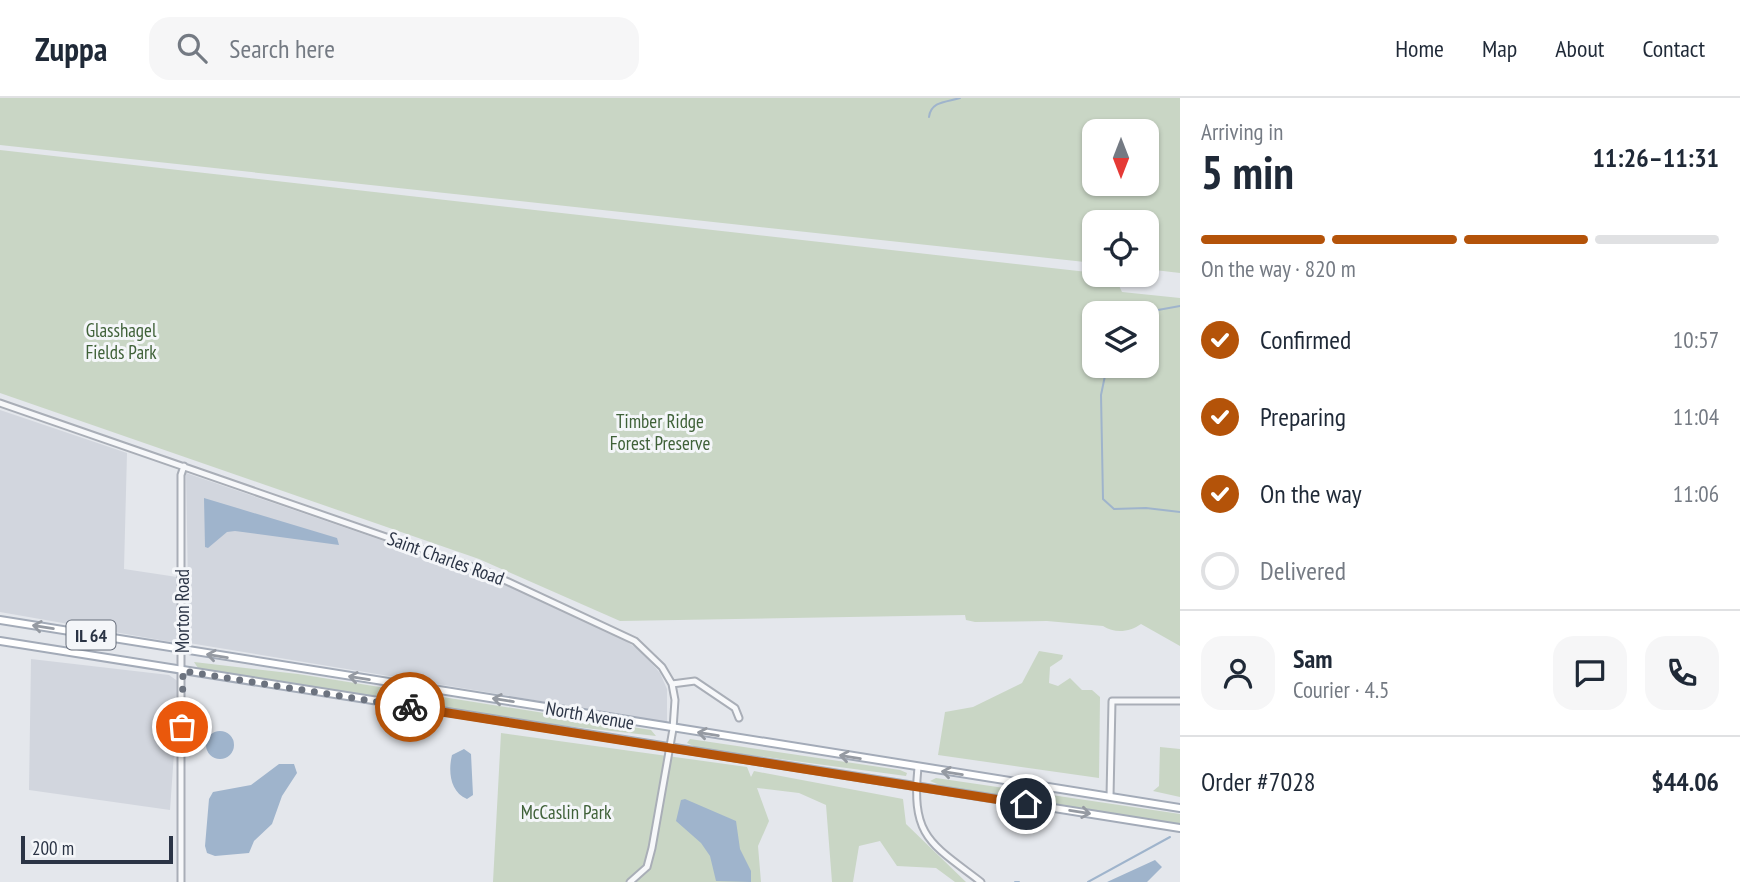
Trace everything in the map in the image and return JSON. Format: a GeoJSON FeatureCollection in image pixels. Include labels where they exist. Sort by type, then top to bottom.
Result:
{"type":"FeatureCollection","features":[{"type":"Feature","properties":{"kind":"main road","name":"North Avenue"},"geometry":{"type":"LineString","coordinates":[[0,620],[1180,808]]}},
{"type":"Feature","properties":{"kind":"main road","name":"North Avenue"},"geometry":{"type":"LineString","coordinates":[[0,641],[1180,828]]}},
{"type":"Feature","properties":{"kind":"street","name":"Saint Charles Road"},"geometry":{"type":"LineString","coordinates":[[0,403],[513,583],[635,641],[657,661],[672,684]]}},
{"type":"Feature","properties":{"kind":"street","name":"Morton Road"},"geometry":{"type":"LineString","coordinates":[[181,882],[181,475],[184,466]]}},
{"type":"Feature","properties":{"kind":"street"},"geometry":{"type":"LineString","coordinates":[[630,882],[647,867],[649,858],[673,729],[672,684],[695,681],[735,708],[739,718]]}},
{"type":"Feature","properties":{"kind":"street"},"geometry":{"type":"LineString","coordinates":[[1110,797],[1112,701],[1180,701]]}},
{"type":"Feature","properties":{"kind":"street"},"geometry":{"type":"LineString","coordinates":[[918,767],[918,817],[925,835],[981,882]]}},
{"type":"Feature","properties":{"kind":"shaded area"},"geometry":{"type":"Polygon","coordinates":[[[0,410],[127,453],[124,569],[177,577],[177,643],[0,612],[0,410]]]}},
{"type":"Feature","properties":{"kind":"shaded area"},"geometry":{"type":"Polygon","coordinates":[[[186,473],[500,581],[614,633],[642,652],[660,673],[667,689],[667,722],[189,643],[186,473]]]}},
{"type":"Feature","properties":{"kind":"shaded area"},"geometry":{"type":"Polygon","coordinates":[[[31,659],[169,675],[179,682],[170,810],[29,790],[31,659]]]}},
{"type":"Feature","properties":{"kind":"green space"},"geometry":{"type":"Polygon","coordinates":[[[0,98],[1180,98],[1180,273],[1159,271],[1159,210],[1082,210],[1082,262],[0,145],[0,98]]]}},
{"type":"Feature","properties":{"kind":"green space","name":"Timber Ridge Forest Preserve"},"geometry":{"type":"Polygon","coordinates":[[[0,150],[1082,271],[1082,287],[1120,287],[1122,292],[1180,298],[1180,646],[1141,624],[1132,629],[1117,631],[1103,626],[1047,621],[975,622],[966,620],[965,615],[620,621],[479,559],[0,393],[0,150]]]}},
{"type":"Feature","properties":{"kind":"green space"},"geometry":{"type":"Polygon","coordinates":[[[1039,651],[1063,655],[1062,659],[1050,667],[1049,683],[1058,686],[1070,678],[1082,690],[1092,690],[1100,697],[1099,778],[938,755],[945,712],[973,707],[1022,683],[1039,651]]]}},
{"type":"Feature","properties":{"kind":"green space"},"geometry":{"type":"Polygon","coordinates":[[[194,662],[298,674],[651,730],[656,736],[558,725],[222,672],[198,668],[194,662]]]}},
{"type":"Feature","properties":{"kind":"green space","name":"McCaslin Park"},"geometry":{"type":"Polygon","coordinates":[[[501,733],[747,767],[751,777],[754,771],[903,799],[906,824],[966,882],[955,882],[936,868],[897,866],[880,841],[859,846],[853,882],[832,882],[826,805],[799,793],[757,788],[769,821],[758,846],[761,882],[493,882],[501,733]]]}},
{"type":"Feature","properties":{"kind":"green space"},"geometry":{"type":"Polygon","coordinates":[[[690,739],[907,773],[906,776],[698,748],[687,743],[690,739]]]}},
{"type":"Feature","properties":{"kind":"green space"},"geometry":{"type":"Polygon","coordinates":[[[1160,747],[1180,749],[1180,797],[1153,791],[1159,786],[1160,747]]]}},
{"type":"Feature","properties":{"kind":"green space"},"geometry":{"type":"Polygon","coordinates":[[[936,778],[1180,814],[1180,824],[942,786],[930,781],[936,778]]]}},
{"type":"Feature","properties":{"kind":"water"},"geometry":{"type":"Polygon","coordinates":[[[204,498],[337,538],[339,545],[235,531],[227,532],[208,548],[205,547],[204,498]]]}},
{"type":"Feature","properties":{"kind":"water"},"geometry":{"type":"Polygon","coordinates":[[[220,731],[230,735],[234,745],[230,755],[220,759],[210,755],[206,745],[210,735],[220,731]]]}},
{"type":"Feature","properties":{"kind":"water"},"geometry":{"type":"Polygon","coordinates":[[[464,749],[471,754],[473,795],[467,799],[461,796],[454,786],[450,768],[452,755],[464,749]]]}},
{"type":"Feature","properties":{"kind":"water"},"geometry":{"type":"Polygon","coordinates":[[[279,764],[294,764],[297,773],[282,796],[272,824],[254,841],[249,853],[215,856],[207,853],[205,846],[209,799],[213,792],[251,785],[279,764]]]}},
{"type":"Feature","properties":{"kind":"water"},"geometry":{"type":"Polygon","coordinates":[[[685,799],[736,821],[740,849],[751,871],[751,882],[716,881],[710,856],[701,843],[676,821],[681,800],[685,799]]]}},
{"type":"Feature","properties":{"kind":"water"},"geometry":{"type":"Polygon","coordinates":[[[1155,860],[1162,867],[1147,882],[1107,882],[1155,860]]]}},
{"type":"Feature","properties":{"kind":"waterway"},"geometry":{"type":"LineString","coordinates":[[929,117],[936,105],[960,98]]}},
{"type":"Feature","properties":{"kind":"waterway"},"geometry":{"type":"LineString","coordinates":[[1159,310],[1180,306]]}},
{"type":"Feature","properties":{"kind":"waterway"},"geometry":{"type":"LineString","coordinates":[[1105,378],[1101,395],[1103,499],[1114,509],[1146,508],[1180,512]]}},
{"type":"Feature","properties":{"kind":"waterway"},"geometry":{"type":"LineString","coordinates":[[1088,882],[1170,837]]}},
{"type":"Feature","properties":{"kind":"way so far"},"geometry":{"type":"LineString","coordinates":[[182,727],[183,671],[410,707]]}},
{"type":"Feature","properties":{"kind":"route"},"geometry":{"type":"LineString","coordinates":[[410,707],[1026,804]]}},
{"type":"Feature","properties":{"kind":"park label","name":"Glasshagel Fields Park"},"geometry":{"type":"Point","coordinates":[121,341]}}]}
